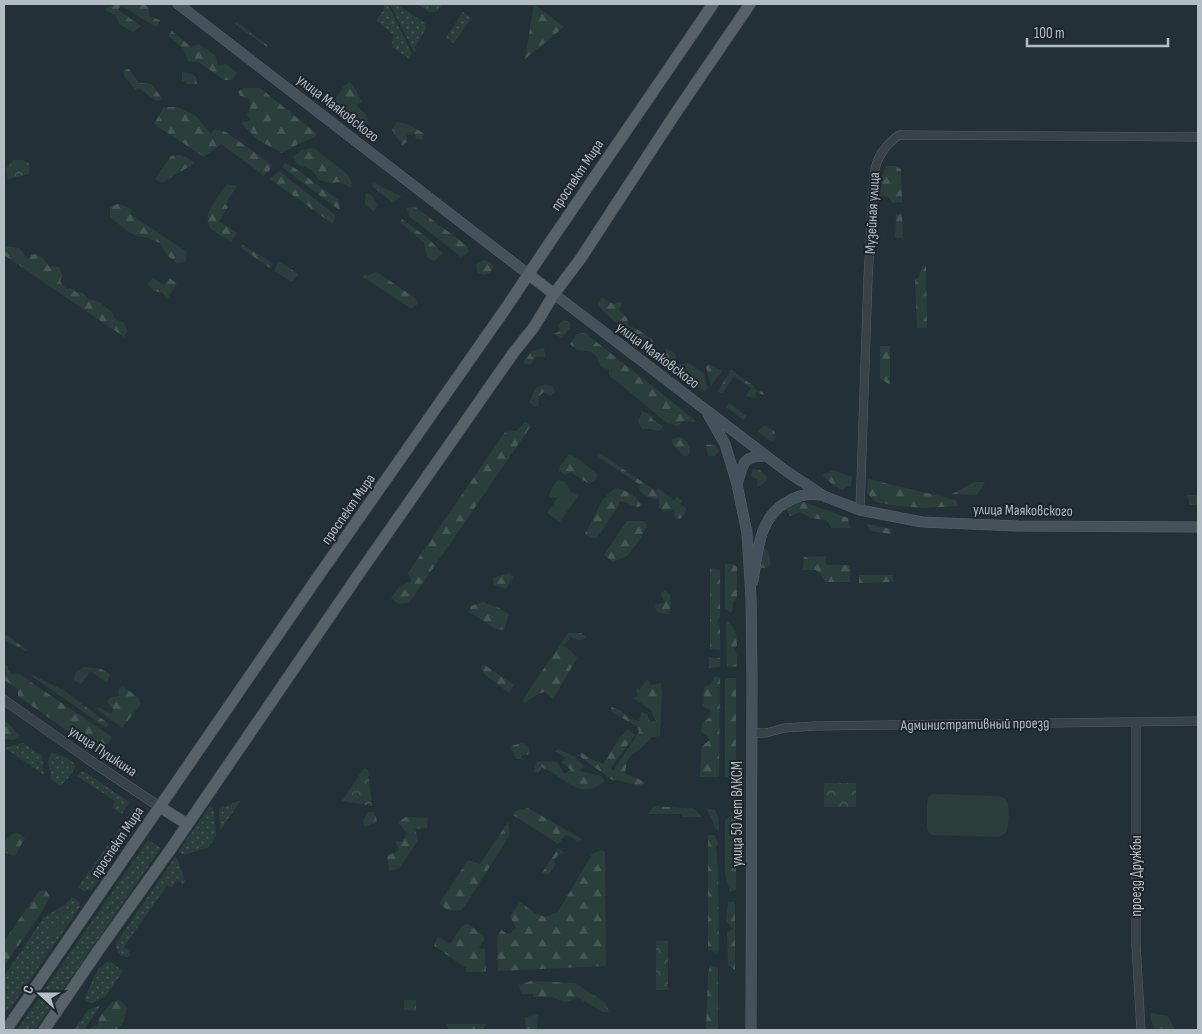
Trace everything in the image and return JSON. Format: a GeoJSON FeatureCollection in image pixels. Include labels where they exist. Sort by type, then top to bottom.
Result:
{"type":"FeatureCollection","features":[{"type":"Feature","properties":{"kind":"main road","name":"улица Маяковского"},"geometry":{"type":"LineString","coordinates":[[178,4],[766,456],[824,496],[860,510],[922,522],[1018,526],[1198,527]]}},
{"type":"Feature","properties":{"kind":"main road","name":"проспект Мира"},"geometry":{"type":"LineString","coordinates":[[6,1030],[315,581],[506,308],[713,4]]}},
{"type":"Feature","properties":{"kind":"main road"},"geometry":{"type":"LineString","coordinates":[[44,1030],[354,581],[514,352],[534,327],[554,294],[581,258],[675,114],[750,4]]}},
{"type":"Feature","properties":{"kind":"main road","name":"улица 50 лет ВЛКСМ"},"geometry":{"type":"LineString","coordinates":[[705,409],[725,444],[737,484],[747,533],[751,597],[751,1030]]}},
{"type":"Feature","properties":{"kind":"main road"},"geometry":{"type":"LineString","coordinates":[[737,484],[743,465],[748,458],[766,456]]}},
{"type":"Feature","properties":{"kind":"main road","name":"улица 50 лет ВЛКСМ"},"geometry":{"type":"LineString","coordinates":[[751,597],[761,536],[770,516],[781,505],[793,498],[810,494],[824,496]]}},
{"type":"Feature","properties":{"kind":"main road","name":"улица Пушкина"},"geometry":{"type":"LineString","coordinates":[[160,807],[187,824]]}},
{"type":"Feature","properties":{"kind":"street","name":"Музейная улица"},"geometry":{"type":"LineString","coordinates":[[860,510],[868,278],[874,175],[879,156],[889,143],[899,135],[1198,137]]}},
{"type":"Feature","properties":{"kind":"street","name":"улица Пушкина"},"geometry":{"type":"LineString","coordinates":[[4,700],[160,807]]}},
{"type":"Feature","properties":{"kind":"street","name":"Административный проезд"},"geometry":{"type":"LineString","coordinates":[[752,733],[766,733],[784,728],[815,726],[1198,721]]}},
{"type":"Feature","properties":{"kind":"street","name":"проезд Дружбы"},"geometry":{"type":"LineString","coordinates":[[1136,722],[1136,945],[1141,1030]]}},
{"type":"Feature","properties":{"kind":"green space"},"geometry":{"type":"Polygon","coordinates":[[[112,4],[144,4],[149,8],[149,16],[160,20],[157,27],[121,6],[118,10],[141,26],[133,32],[119,24],[116,16],[104,9],[112,4]]]}},
{"type":"Feature","properties":{"kind":"green space"},"geometry":{"type":"Polygon","coordinates":[[[384,4],[388,4],[412,54],[409,59],[392,47],[393,34],[376,21],[384,9],[384,4]]]}},
{"type":"Feature","properties":{"kind":"green space"},"geometry":{"type":"Polygon","coordinates":[[[390,4],[396,4],[425,23],[426,29],[415,47],[416,51],[414,52],[390,4]]]}},
{"type":"Feature","properties":{"kind":"green space"},"geometry":{"type":"Polygon","coordinates":[[[417,4],[442,4],[438,11],[429,12],[417,4]]]}},
{"type":"Feature","properties":{"kind":"green space"},"geometry":{"type":"Polygon","coordinates":[[[534,4],[564,27],[525,59],[534,4]]]}},
{"type":"Feature","properties":{"kind":"green space"},"geometry":{"type":"Polygon","coordinates":[[[463,12],[472,18],[453,43],[446,37],[463,12]]]}},
{"type":"Feature","properties":{"kind":"green space"},"geometry":{"type":"Polygon","coordinates":[[[236,22],[266,44],[268,48],[235,24],[236,22]]]}},
{"type":"Feature","properties":{"kind":"green space"},"geometry":{"type":"Polygon","coordinates":[[[172,31],[191,47],[199,44],[215,55],[218,65],[226,64],[237,73],[232,80],[224,80],[200,63],[188,61],[183,48],[168,36],[172,31]]]}},
{"type":"Feature","properties":{"kind":"green space"},"geometry":{"type":"Polygon","coordinates":[[[124,69],[129,69],[139,83],[151,84],[163,99],[156,101],[141,89],[136,90],[124,76],[124,69]]]}},
{"type":"Feature","properties":{"kind":"green space"},"geometry":{"type":"Polygon","coordinates":[[[182,72],[196,77],[197,84],[187,84],[182,80],[182,72]]]}},
{"type":"Feature","properties":{"kind":"green space"},"geometry":{"type":"Polygon","coordinates":[[[350,82],[362,102],[356,105],[367,116],[368,123],[365,125],[334,101],[344,86],[350,82]]]}},
{"type":"Feature","properties":{"kind":"green space"},"geometry":{"type":"Polygon","coordinates":[[[245,88],[260,88],[316,133],[315,137],[282,153],[258,140],[241,123],[251,120],[247,115],[250,108],[250,99],[240,96],[238,91],[245,88]]]}},
{"type":"Feature","properties":{"kind":"green space"},"geometry":{"type":"Polygon","coordinates":[[[164,107],[178,107],[196,116],[211,134],[215,129],[226,132],[272,165],[269,171],[263,175],[221,144],[204,157],[154,124],[164,107]]]}},
{"type":"Feature","properties":{"kind":"green space"},"geometry":{"type":"Polygon","coordinates":[[[397,122],[411,126],[424,134],[423,140],[416,139],[415,134],[407,135],[407,142],[402,145],[392,130],[397,122]]]}},
{"type":"Feature","properties":{"kind":"green space"},"geometry":{"type":"Polygon","coordinates":[[[314,148],[347,174],[352,183],[351,188],[340,182],[330,183],[319,180],[312,170],[297,164],[293,157],[302,150],[314,148]]]}},
{"type":"Feature","properties":{"kind":"green space"},"geometry":{"type":"Polygon","coordinates":[[[179,155],[195,163],[162,183],[155,179],[171,156],[179,155]]]}},
{"type":"Feature","properties":{"kind":"green space"},"geometry":{"type":"Polygon","coordinates":[[[13,160],[24,160],[30,164],[29,174],[8,179],[6,169],[13,160]]]}},
{"type":"Feature","properties":{"kind":"green space"},"geometry":{"type":"Polygon","coordinates":[[[285,163],[338,200],[340,209],[282,167],[285,163]]]}},
{"type":"Feature","properties":{"kind":"green space"},"geometry":{"type":"Polygon","coordinates":[[[886,166],[895,166],[901,169],[902,202],[893,203],[888,197],[880,196],[882,176],[886,166]]]}},
{"type":"Feature","properties":{"kind":"green space"},"geometry":{"type":"Polygon","coordinates":[[[279,171],[335,215],[333,224],[270,179],[279,171]]]}},
{"type":"Feature","properties":{"kind":"green space"},"geometry":{"type":"Polygon","coordinates":[[[374,183],[401,196],[393,203],[372,186],[374,183]]]}},
{"type":"Feature","properties":{"kind":"green space"},"geometry":{"type":"Polygon","coordinates":[[[227,184],[237,186],[225,204],[228,207],[219,221],[237,233],[231,242],[212,230],[208,223],[212,205],[227,184]]]}},
{"type":"Feature","properties":{"kind":"green space"},"geometry":{"type":"Polygon","coordinates":[[[366,192],[373,197],[377,205],[374,212],[365,204],[366,192]]]}},
{"type":"Feature","properties":{"kind":"green space"},"geometry":{"type":"Polygon","coordinates":[[[117,204],[132,210],[130,214],[187,252],[185,262],[177,263],[168,256],[160,243],[135,235],[110,217],[110,207],[117,204]]]}},
{"type":"Feature","properties":{"kind":"green space"},"geometry":{"type":"Polygon","coordinates":[[[414,206],[466,245],[469,252],[461,257],[410,217],[407,208],[414,206]]]}},
{"type":"Feature","properties":{"kind":"green space"},"geometry":{"type":"Polygon","coordinates":[[[896,214],[902,214],[903,238],[895,238],[896,214]]]}},
{"type":"Feature","properties":{"kind":"green space"},"geometry":{"type":"Polygon","coordinates":[[[402,219],[425,236],[443,253],[434,261],[427,257],[424,243],[400,222],[402,219]]]}},
{"type":"Feature","properties":{"kind":"green space"},"geometry":{"type":"Polygon","coordinates":[[[243,245],[273,263],[270,268],[241,248],[243,245]]]}},
{"type":"Feature","properties":{"kind":"green space"},"geometry":{"type":"Polygon","coordinates":[[[4,247],[19,248],[29,260],[31,255],[36,254],[42,257],[49,266],[59,267],[62,275],[60,281],[66,289],[71,288],[76,292],[83,293],[88,299],[101,303],[112,312],[115,319],[124,323],[127,331],[124,337],[4,255],[4,247]]]}},
{"type":"Feature","properties":{"kind":"green space"},"geometry":{"type":"Polygon","coordinates":[[[484,260],[490,262],[493,267],[490,273],[484,275],[477,272],[476,264],[484,260]]]}},
{"type":"Feature","properties":{"kind":"green space"},"geometry":{"type":"Polygon","coordinates":[[[279,261],[298,274],[292,282],[274,271],[279,261]]]}},
{"type":"Feature","properties":{"kind":"green space"},"geometry":{"type":"Polygon","coordinates":[[[922,266],[926,266],[927,328],[917,328],[915,280],[919,277],[922,266]]]}},
{"type":"Feature","properties":{"kind":"green space"},"geometry":{"type":"Polygon","coordinates":[[[377,272],[415,298],[417,304],[412,309],[363,277],[365,274],[377,272]]]}},
{"type":"Feature","properties":{"kind":"green space"},"geometry":{"type":"Polygon","coordinates":[[[153,278],[164,285],[169,278],[177,283],[167,300],[163,293],[154,291],[147,284],[153,278]]]}},
{"type":"Feature","properties":{"kind":"green space"},"geometry":{"type":"Polygon","coordinates":[[[602,298],[613,304],[622,303],[619,310],[627,318],[629,326],[652,339],[655,349],[648,348],[636,340],[637,335],[629,333],[607,315],[598,305],[602,298]]]}},
{"type":"Feature","properties":{"kind":"green space"},"geometry":{"type":"Polygon","coordinates":[[[564,320],[570,322],[571,326],[562,338],[554,334],[560,331],[558,325],[564,320]]]}},
{"type":"Feature","properties":{"kind":"green space"},"geometry":{"type":"Polygon","coordinates":[[[585,333],[695,420],[695,422],[683,421],[678,426],[667,423],[609,375],[609,369],[601,367],[593,353],[577,350],[570,344],[577,334],[585,333]]]}},
{"type":"Feature","properties":{"kind":"green space"},"geometry":{"type":"Polygon","coordinates":[[[880,346],[890,346],[890,385],[880,378],[880,346]]]}},
{"type":"Feature","properties":{"kind":"green space"},"geometry":{"type":"Polygon","coordinates":[[[544,348],[545,357],[536,357],[530,365],[523,363],[532,351],[544,348]]]}},
{"type":"Feature","properties":{"kind":"green space"},"geometry":{"type":"Polygon","coordinates":[[[667,348],[675,354],[678,365],[688,363],[704,373],[707,388],[705,392],[660,359],[667,348]]]}},
{"type":"Feature","properties":{"kind":"green space"},"geometry":{"type":"Polygon","coordinates":[[[709,364],[722,371],[711,386],[706,367],[709,364]]]}},
{"type":"Feature","properties":{"kind":"green space"},"geometry":{"type":"Polygon","coordinates":[[[731,370],[754,386],[756,390],[763,392],[764,395],[755,392],[757,399],[746,396],[751,388],[734,376],[723,393],[717,392],[731,370]]]}},
{"type":"Feature","properties":{"kind":"green space"},"geometry":{"type":"Polygon","coordinates":[[[544,385],[552,386],[555,392],[550,396],[544,392],[538,397],[539,405],[535,407],[529,402],[536,388],[544,385]]]}},
{"type":"Feature","properties":{"kind":"green space"},"geometry":{"type":"Polygon","coordinates":[[[729,403],[746,416],[744,420],[726,407],[729,403]]]}},
{"type":"Feature","properties":{"kind":"green space"},"geometry":{"type":"Polygon","coordinates":[[[642,411],[650,414],[653,420],[663,426],[662,429],[659,431],[642,429],[638,422],[642,411]]]}},
{"type":"Feature","properties":{"kind":"green space"},"geometry":{"type":"Polygon","coordinates":[[[525,422],[531,426],[409,603],[398,604],[391,598],[399,587],[412,581],[408,573],[505,432],[516,431],[525,422]]]}},
{"type":"Feature","properties":{"kind":"green space"},"geometry":{"type":"Polygon","coordinates":[[[764,425],[774,431],[776,437],[772,442],[758,432],[764,425]]]}},
{"type":"Feature","properties":{"kind":"green space"},"geometry":{"type":"Polygon","coordinates":[[[680,437],[687,441],[690,450],[688,456],[684,456],[673,445],[672,439],[680,437]]]}},
{"type":"Feature","properties":{"kind":"green space"},"geometry":{"type":"Polygon","coordinates":[[[715,444],[719,451],[715,456],[708,456],[706,445],[715,444]]]}},
{"type":"Feature","properties":{"kind":"green space"},"geometry":{"type":"Polygon","coordinates":[[[598,452],[656,491],[658,488],[674,500],[677,497],[682,501],[680,504],[686,508],[685,514],[680,519],[674,517],[675,509],[664,512],[659,507],[659,499],[647,497],[639,490],[640,485],[597,458],[598,452]]]}},
{"type":"Feature","properties":{"kind":"green space"},"geometry":{"type":"Polygon","coordinates":[[[569,454],[580,460],[598,475],[596,479],[589,484],[571,472],[565,475],[559,471],[560,466],[569,454]]]}},
{"type":"Feature","properties":{"kind":"green space"},"geometry":{"type":"Polygon","coordinates":[[[753,469],[760,470],[767,477],[766,481],[758,487],[757,479],[751,476],[753,469]]]}},
{"type":"Feature","properties":{"kind":"green space"},"geometry":{"type":"Polygon","coordinates":[[[833,470],[852,477],[851,485],[842,490],[822,475],[833,470]]]}},
{"type":"Feature","properties":{"kind":"green space"},"geometry":{"type":"Polygon","coordinates":[[[868,479],[956,500],[958,506],[925,508],[876,502],[867,493],[868,479]]]}},
{"type":"Feature","properties":{"kind":"green space"},"geometry":{"type":"Polygon","coordinates":[[[558,480],[568,485],[569,490],[578,496],[560,522],[547,513],[558,497],[549,496],[558,480]]]}},
{"type":"Feature","properties":{"kind":"green space"},"geometry":{"type":"Polygon","coordinates":[[[975,482],[985,482],[977,495],[952,494],[975,482]]]}},
{"type":"Feature","properties":{"kind":"green space"},"geometry":{"type":"Polygon","coordinates":[[[615,488],[630,493],[641,504],[639,507],[619,501],[619,505],[597,538],[591,538],[585,534],[603,499],[615,488]]]}},
{"type":"Feature","properties":{"kind":"green space"},"geometry":{"type":"Polygon","coordinates":[[[1187,495],[1198,495],[1198,505],[1190,505],[1187,495]]]}},
{"type":"Feature","properties":{"kind":"green space"},"geometry":{"type":"Polygon","coordinates":[[[798,500],[848,518],[850,528],[832,528],[826,520],[811,518],[800,512],[790,516],[785,508],[798,500]]]}},
{"type":"Feature","properties":{"kind":"green space"},"geometry":{"type":"Polygon","coordinates":[[[627,521],[644,521],[647,526],[627,556],[613,562],[604,555],[627,521]]]}},
{"type":"Feature","properties":{"kind":"green space"},"geometry":{"type":"Polygon","coordinates":[[[867,524],[892,529],[891,534],[870,531],[867,524]]]}},
{"type":"Feature","properties":{"kind":"green space"},"geometry":{"type":"Polygon","coordinates":[[[765,548],[768,551],[771,564],[768,568],[761,568],[760,556],[765,548]]]}},
{"type":"Feature","properties":{"kind":"green space"},"geometry":{"type":"Polygon","coordinates":[[[826,556],[826,565],[850,565],[850,582],[825,582],[816,570],[803,570],[804,557],[826,556]]]}},
{"type":"Feature","properties":{"kind":"green space"},"geometry":{"type":"Polygon","coordinates":[[[725,564],[733,564],[737,567],[737,598],[733,602],[731,613],[725,609],[725,564]]]}},
{"type":"Feature","properties":{"kind":"green space"},"geometry":{"type":"Polygon","coordinates":[[[710,568],[720,570],[720,617],[717,622],[720,629],[720,650],[710,649],[710,568]]]}},
{"type":"Feature","properties":{"kind":"green space"},"geometry":{"type":"Polygon","coordinates":[[[510,573],[513,577],[506,589],[494,585],[493,578],[510,573]]]}},
{"type":"Feature","properties":{"kind":"green space"},"geometry":{"type":"Polygon","coordinates":[[[859,575],[893,575],[893,582],[859,583],[859,575]]]}},
{"type":"Feature","properties":{"kind":"green space"},"geometry":{"type":"Polygon","coordinates":[[[665,590],[670,594],[669,615],[657,612],[655,605],[664,602],[661,594],[665,590]]]}},
{"type":"Feature","properties":{"kind":"green space"},"geometry":{"type":"Polygon","coordinates":[[[483,602],[509,614],[504,630],[496,629],[469,612],[471,606],[483,602]]]}},
{"type":"Feature","properties":{"kind":"green space"},"geometry":{"type":"Polygon","coordinates":[[[726,620],[733,628],[737,638],[737,646],[734,648],[737,656],[737,666],[734,667],[727,667],[726,620]]]}},
{"type":"Feature","properties":{"kind":"green space"},"geometry":{"type":"Polygon","coordinates":[[[568,633],[581,633],[586,637],[581,640],[570,638],[564,646],[577,658],[553,699],[545,692],[528,700],[526,704],[522,701],[568,633]]]}},
{"type":"Feature","properties":{"kind":"green space"},"geometry":{"type":"Polygon","coordinates":[[[4,635],[27,650],[25,651],[4,640],[4,635]]]}},
{"type":"Feature","properties":{"kind":"green space"},"geometry":{"type":"Polygon","coordinates":[[[709,657],[720,658],[720,667],[709,668],[709,657]]]}},
{"type":"Feature","properties":{"kind":"green space"},"geometry":{"type":"Polygon","coordinates":[[[4,663],[12,674],[19,674],[112,737],[100,754],[18,696],[18,689],[4,680],[4,676],[7,675],[4,670],[4,663]]]}},
{"type":"Feature","properties":{"kind":"green space"},"geometry":{"type":"Polygon","coordinates":[[[483,664],[514,685],[509,693],[484,674],[481,668],[483,664]]]}},
{"type":"Feature","properties":{"kind":"green space"},"geometry":{"type":"Polygon","coordinates":[[[84,667],[101,669],[110,674],[107,683],[91,671],[81,684],[74,680],[75,673],[84,667]]]}},
{"type":"Feature","properties":{"kind":"green space"},"geometry":{"type":"Polygon","coordinates":[[[26,672],[63,690],[109,724],[106,728],[26,672]]]}},
{"type":"Feature","properties":{"kind":"green space"},"geometry":{"type":"Polygon","coordinates":[[[714,677],[720,677],[719,777],[700,777],[702,746],[710,740],[701,731],[702,723],[710,717],[710,710],[703,706],[704,687],[711,684],[714,677]]]}},
{"type":"Feature","properties":{"kind":"green space"},"geometry":{"type":"Polygon","coordinates":[[[725,678],[736,678],[736,776],[725,777],[725,678]]]}},
{"type":"Feature","properties":{"kind":"green space"},"geometry":{"type":"Polygon","coordinates":[[[647,679],[651,685],[661,683],[660,736],[652,737],[631,755],[627,762],[625,773],[646,783],[637,786],[612,780],[578,755],[582,753],[603,764],[620,737],[628,729],[635,735],[611,768],[613,771],[639,732],[637,726],[611,712],[611,707],[620,710],[630,719],[639,721],[642,712],[647,714],[650,722],[656,721],[651,710],[633,698],[638,695],[636,689],[641,688],[647,679]]]}},
{"type":"Feature","properties":{"kind":"green space"},"geometry":{"type":"Polygon","coordinates":[[[123,687],[138,697],[141,704],[122,728],[95,708],[99,707],[111,714],[114,710],[107,702],[111,697],[119,696],[118,689],[123,687]]]}},
{"type":"Feature","properties":{"kind":"green space"},"geometry":{"type":"Polygon","coordinates":[[[4,719],[20,736],[14,740],[4,739],[4,719]]]}},
{"type":"Feature","properties":{"kind":"green space"},"geometry":{"type":"Polygon","coordinates":[[[23,743],[42,756],[44,775],[5,748],[23,743]]]}},
{"type":"Feature","properties":{"kind":"green space"},"geometry":{"type":"Polygon","coordinates":[[[523,743],[529,748],[528,755],[522,755],[522,759],[516,759],[511,747],[523,743]]]}},
{"type":"Feature","properties":{"kind":"green space"},"geometry":{"type":"Polygon","coordinates":[[[559,749],[575,757],[585,767],[578,770],[602,776],[604,782],[590,789],[585,789],[573,786],[553,772],[541,767],[538,773],[534,772],[537,761],[557,762],[564,774],[571,770],[561,762],[566,758],[555,751],[559,749]]]}},
{"type":"Feature","properties":{"kind":"green space"},"geometry":{"type":"Polygon","coordinates":[[[51,753],[69,759],[75,767],[60,786],[51,779],[48,761],[51,753]]]}},
{"type":"Feature","properties":{"kind":"green space"},"geometry":{"type":"Polygon","coordinates":[[[364,768],[368,770],[372,806],[342,801],[364,768]]]}},
{"type":"Feature","properties":{"kind":"green space"},"geometry":{"type":"Polygon","coordinates":[[[80,772],[85,772],[129,802],[122,814],[112,808],[115,801],[77,776],[80,772]]]}},
{"type":"Feature","properties":{"kind":"green space"},"geometry":{"type":"Polygon","coordinates":[[[824,783],[856,783],[856,807],[824,807],[824,783]]]}},
{"type":"Feature","properties":{"kind":"green space"},"geometry":{"type":"Polygon","coordinates":[[[935,794],[999,796],[1005,799],[1009,811],[1006,832],[999,837],[932,835],[928,832],[927,828],[927,804],[928,798],[935,794]]]}},
{"type":"Feature","properties":{"kind":"green space"},"geometry":{"type":"Polygon","coordinates":[[[241,800],[220,831],[219,809],[241,800]]]}},
{"type":"Feature","properties":{"kind":"green space"},"geometry":{"type":"Polygon","coordinates":[[[210,806],[214,809],[216,836],[209,847],[183,855],[179,851],[210,806]]]}},
{"type":"Feature","properties":{"kind":"green space"},"geometry":{"type":"Polygon","coordinates":[[[654,806],[695,809],[702,817],[682,817],[682,814],[648,814],[654,806]]]}},
{"type":"Feature","properties":{"kind":"green space"},"geometry":{"type":"Polygon","coordinates":[[[134,807],[137,812],[137,824],[127,818],[134,807]]]}},
{"type":"Feature","properties":{"kind":"green space"},"geometry":{"type":"Polygon","coordinates":[[[528,808],[582,839],[578,841],[566,835],[558,844],[513,815],[515,811],[528,808]]]}},
{"type":"Feature","properties":{"kind":"green space"},"geometry":{"type":"Polygon","coordinates":[[[706,808],[715,810],[718,817],[719,830],[715,829],[706,808]]]}},
{"type":"Feature","properties":{"kind":"green space"},"geometry":{"type":"Polygon","coordinates":[[[367,812],[375,812],[377,822],[365,827],[363,822],[367,812]]]}},
{"type":"Feature","properties":{"kind":"green space"},"geometry":{"type":"Polygon","coordinates":[[[728,812],[736,812],[736,889],[730,892],[725,874],[725,820],[732,815],[728,812]]]}},
{"type":"Feature","properties":{"kind":"green space"},"geometry":{"type":"Polygon","coordinates":[[[406,817],[428,818],[427,828],[415,829],[418,840],[399,869],[389,871],[387,856],[399,850],[395,841],[402,842],[407,833],[398,822],[406,817]]]}},
{"type":"Feature","properties":{"kind":"green space"},"geometry":{"type":"Polygon","coordinates":[[[508,822],[510,835],[462,910],[449,911],[439,904],[468,860],[480,864],[508,822]]]}},
{"type":"Feature","properties":{"kind":"green space"},"geometry":{"type":"Polygon","coordinates":[[[123,824],[132,831],[92,890],[84,891],[78,887],[123,824]]]}},
{"type":"Feature","properties":{"kind":"green space"},"geometry":{"type":"Polygon","coordinates":[[[17,832],[25,838],[15,856],[6,853],[4,846],[10,835],[17,832]]]}},
{"type":"Feature","properties":{"kind":"green space"},"geometry":{"type":"Polygon","coordinates":[[[708,835],[714,835],[718,843],[716,848],[719,951],[715,953],[708,949],[708,835]]]}},
{"type":"Feature","properties":{"kind":"green space"},"geometry":{"type":"Polygon","coordinates":[[[148,840],[161,848],[35,1030],[17,1030],[148,840]]]}},
{"type":"Feature","properties":{"kind":"green space"},"geometry":{"type":"Polygon","coordinates":[[[558,848],[565,853],[559,854],[554,860],[555,865],[549,875],[542,873],[558,848]]]}},
{"type":"Feature","properties":{"kind":"green space"},"geometry":{"type":"Polygon","coordinates":[[[601,850],[605,852],[606,966],[498,971],[497,938],[501,930],[509,934],[516,928],[510,916],[520,902],[535,913],[545,917],[558,912],[592,854],[601,850]]]}},
{"type":"Feature","properties":{"kind":"green space"},"geometry":{"type":"Polygon","coordinates":[[[175,857],[178,860],[185,881],[183,884],[177,880],[171,888],[167,885],[124,947],[129,951],[130,955],[128,957],[121,956],[117,952],[116,943],[175,857]]]}},
{"type":"Feature","properties":{"kind":"green space"},"geometry":{"type":"Polygon","coordinates":[[[46,890],[50,897],[40,915],[4,966],[4,941],[39,891],[46,890]]]}},
{"type":"Feature","properties":{"kind":"green space"},"geometry":{"type":"Polygon","coordinates":[[[72,897],[79,902],[80,907],[10,1009],[4,1012],[4,976],[44,917],[66,904],[72,897]]]}},
{"type":"Feature","properties":{"kind":"green space"},"geometry":{"type":"Polygon","coordinates":[[[728,902],[735,902],[735,970],[728,965],[727,932],[733,929],[726,921],[728,902]]]}},
{"type":"Feature","properties":{"kind":"green space"},"geometry":{"type":"Polygon","coordinates":[[[67,909],[66,917],[58,928],[58,933],[51,937],[48,932],[63,911],[67,909]]]}},
{"type":"Feature","properties":{"kind":"green space"},"geometry":{"type":"Polygon","coordinates":[[[468,924],[484,936],[484,940],[479,948],[485,949],[486,972],[466,972],[466,968],[434,946],[438,936],[450,944],[462,926],[468,924]]]}},
{"type":"Feature","properties":{"kind":"green space"},"geometry":{"type":"Polygon","coordinates":[[[656,941],[668,941],[668,990],[656,990],[656,941]]]}},
{"type":"Feature","properties":{"kind":"green space"},"geometry":{"type":"Polygon","coordinates":[[[107,962],[112,963],[123,971],[105,997],[91,1003],[84,999],[98,969],[107,962]]]}},
{"type":"Feature","properties":{"kind":"green space"},"geometry":{"type":"Polygon","coordinates":[[[710,965],[718,968],[718,1030],[706,1030],[710,965]]]}},
{"type":"Feature","properties":{"kind":"green space"},"geometry":{"type":"Polygon","coordinates":[[[531,981],[575,983],[606,1003],[609,1012],[602,1012],[577,997],[569,1002],[563,1002],[550,997],[533,997],[533,994],[521,994],[519,985],[531,981]]]}},
{"type":"Feature","properties":{"kind":"green space"},"geometry":{"type":"Polygon","coordinates":[[[120,1000],[127,1007],[124,1021],[117,1030],[90,1030],[98,1024],[99,1017],[112,1002],[120,1000]]]}},
{"type":"Feature","properties":{"kind":"green space"},"geometry":{"type":"Polygon","coordinates":[[[404,1000],[416,1000],[416,1011],[404,1010],[404,1000]]]}},
{"type":"Feature","properties":{"kind":"green space"},"geometry":{"type":"Polygon","coordinates":[[[101,1005],[84,1030],[74,1030],[88,1010],[101,1005]]]}},
{"type":"Feature","properties":{"kind":"green space"},"geometry":{"type":"Polygon","coordinates":[[[1150,1013],[1168,1016],[1175,1030],[1153,1028],[1150,1013]]]}},
{"type":"Feature","properties":{"kind":"green space"},"geometry":{"type":"Polygon","coordinates":[[[538,1015],[537,1030],[526,1030],[525,1017],[538,1015]]]}},
{"type":"Feature","properties":{"kind":"green space"},"geometry":{"type":"Polygon","coordinates":[[[446,1024],[486,1024],[483,1030],[449,1030],[446,1024]]]}}]}
